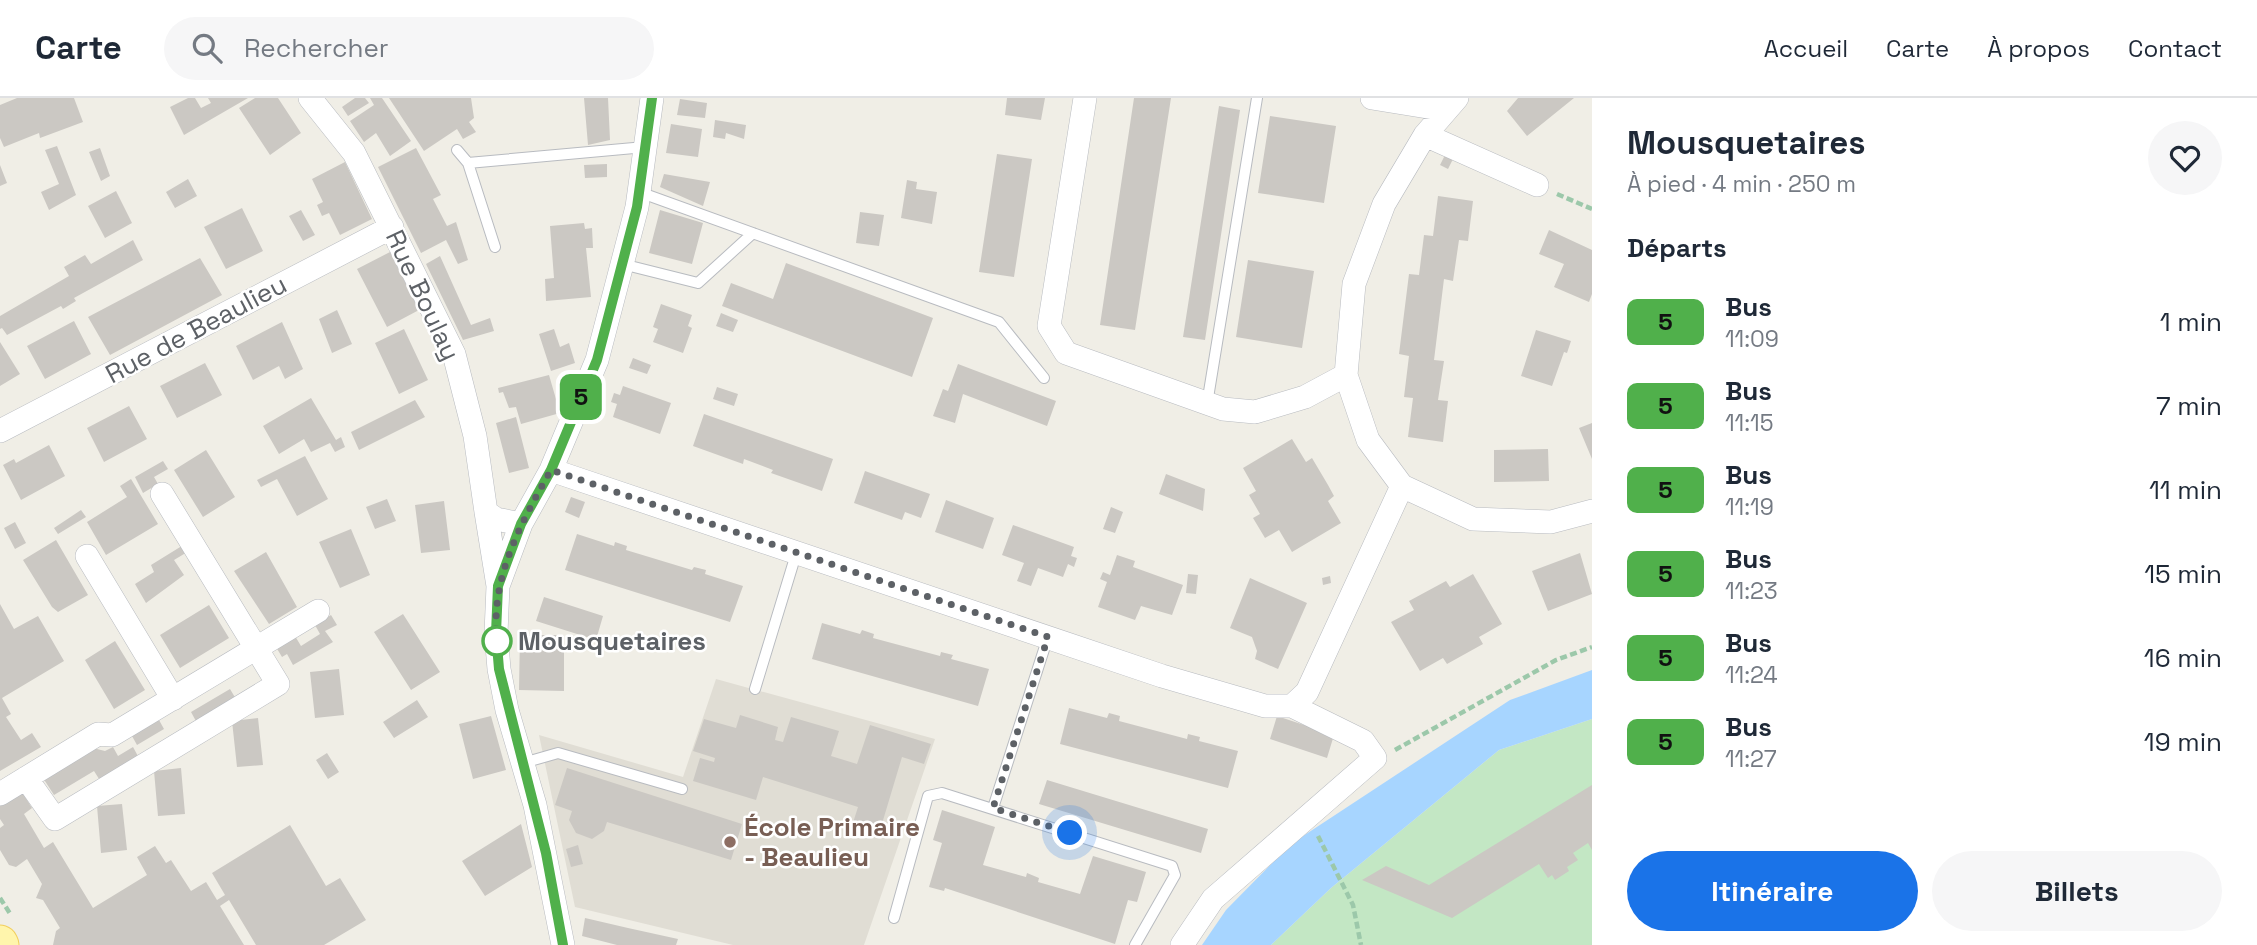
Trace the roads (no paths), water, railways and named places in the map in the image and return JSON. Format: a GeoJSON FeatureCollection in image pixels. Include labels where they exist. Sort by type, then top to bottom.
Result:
{"type":"FeatureCollection","features":[{"type":"Feature","properties":{"kind":"street","name":"Rue Boulay"},"geometry":{"type":"LineString","coordinates":[[310,98],[354,153],[454,355],[475,436],[498,586],[496,633],[499,669],[552,877],[563,945]]}},
{"type":"Feature","properties":{"kind":"street"},"geometry":{"type":"LineString","coordinates":[[498,586],[521,524],[551,470],[597,360],[639,192],[652,98]]}},
{"type":"Feature","properties":{"kind":"street"},"geometry":{"type":"LineString","coordinates":[[1085,98],[1049,326],[1066,353],[1223,409],[1255,412],[1305,397],[1346,375]]}},
{"type":"Feature","properties":{"kind":"street"},"geometry":{"type":"LineString","coordinates":[[1372,98],[1452,104]]}},
{"type":"Feature","properties":{"kind":"street"},"geometry":{"type":"LineString","coordinates":[[1452,104],[1424,135],[1384,204],[1354,284],[1346,375],[1368,440],[1402,486],[1473,519],[1551,522],[1592,510]]}},
{"type":"Feature","properties":{"kind":"street"},"geometry":{"type":"LineString","coordinates":[[1424,135],[1537,185]]}},
{"type":"Feature","properties":{"kind":"street","name":"Rue de Beaulieu"},"geometry":{"type":"LineString","coordinates":[[0,431],[392,227]]}},
{"type":"Feature","properties":{"kind":"street"},"geometry":{"type":"LineString","coordinates":[[551,470],[1162,676],[1265,706],[1292,706],[1363,741],[1375,758],[1213,899],[1182,945]]}},
{"type":"Feature","properties":{"kind":"street"},"geometry":{"type":"LineString","coordinates":[[1292,706],[1307,692],[1402,486]]}},
{"type":"Feature","properties":{"kind":"street"},"geometry":{"type":"LineString","coordinates":[[26,778],[55,820],[278,684],[162,494]]}},
{"type":"Feature","properties":{"kind":"street"},"geometry":{"type":"LineString","coordinates":[[486,512],[496,519],[521,524]]}},
{"type":"Feature","properties":{"kind":"street"},"geometry":{"type":"LineString","coordinates":[[87,556],[173,699]]}},
{"type":"Feature","properties":{"kind":"street"},"geometry":{"type":"LineString","coordinates":[[0,794],[98,734],[112,735],[318,611]]}},
{"type":"Feature","properties":{"kind":"lane"},"geometry":{"type":"LineString","coordinates":[[1208,404],[1257,98]]}},
{"type":"Feature","properties":{"kind":"lane"},"geometry":{"type":"LineString","coordinates":[[468,163],[645,147]]}},
{"type":"Feature","properties":{"kind":"lane"},"geometry":{"type":"LineString","coordinates":[[457,150],[468,163],[495,247]]}},
{"type":"Feature","properties":{"kind":"lane"},"geometry":{"type":"LineString","coordinates":[[639,192],[999,322],[1044,378]]}},
{"type":"Feature","properties":{"kind":"lane"},"geometry":{"type":"LineString","coordinates":[[622,264],[698,283],[753,233]]}},
{"type":"Feature","properties":{"kind":"lane"},"geometry":{"type":"LineString","coordinates":[[755,689],[797,551]]}},
{"type":"Feature","properties":{"kind":"lane"},"geometry":{"type":"LineString","coordinates":[[993,808],[1048,637]]}},
{"type":"Feature","properties":{"kind":"lane"},"geometry":{"type":"LineString","coordinates":[[523,762],[558,753],[682,789]]}},
{"type":"Feature","properties":{"kind":"lane"},"geometry":{"type":"LineString","coordinates":[[894,918],[928,796],[942,793],[1172,866],[1175,875],[1135,945]]}},
{"type":"Feature","properties":{"kind":"water"},"geometry":{"type":"Polygon","coordinates":[[[1592,670],[1592,719],[1499,750],[1331,888],[1271,945],[1202,945],[1226,910],[1291,844],[1510,700],[1592,670]]]}},
{"type":"Feature","properties":{"kind":"place","name":"Mousquetaires"},"geometry":{"type":"Point","coordinates":[497,641]}},
{"type":"Feature","properties":{"kind":"place","name":"École Primaire - Beaulieu"},"geometry":{"type":"Point","coordinates":[730,842]}}]}
